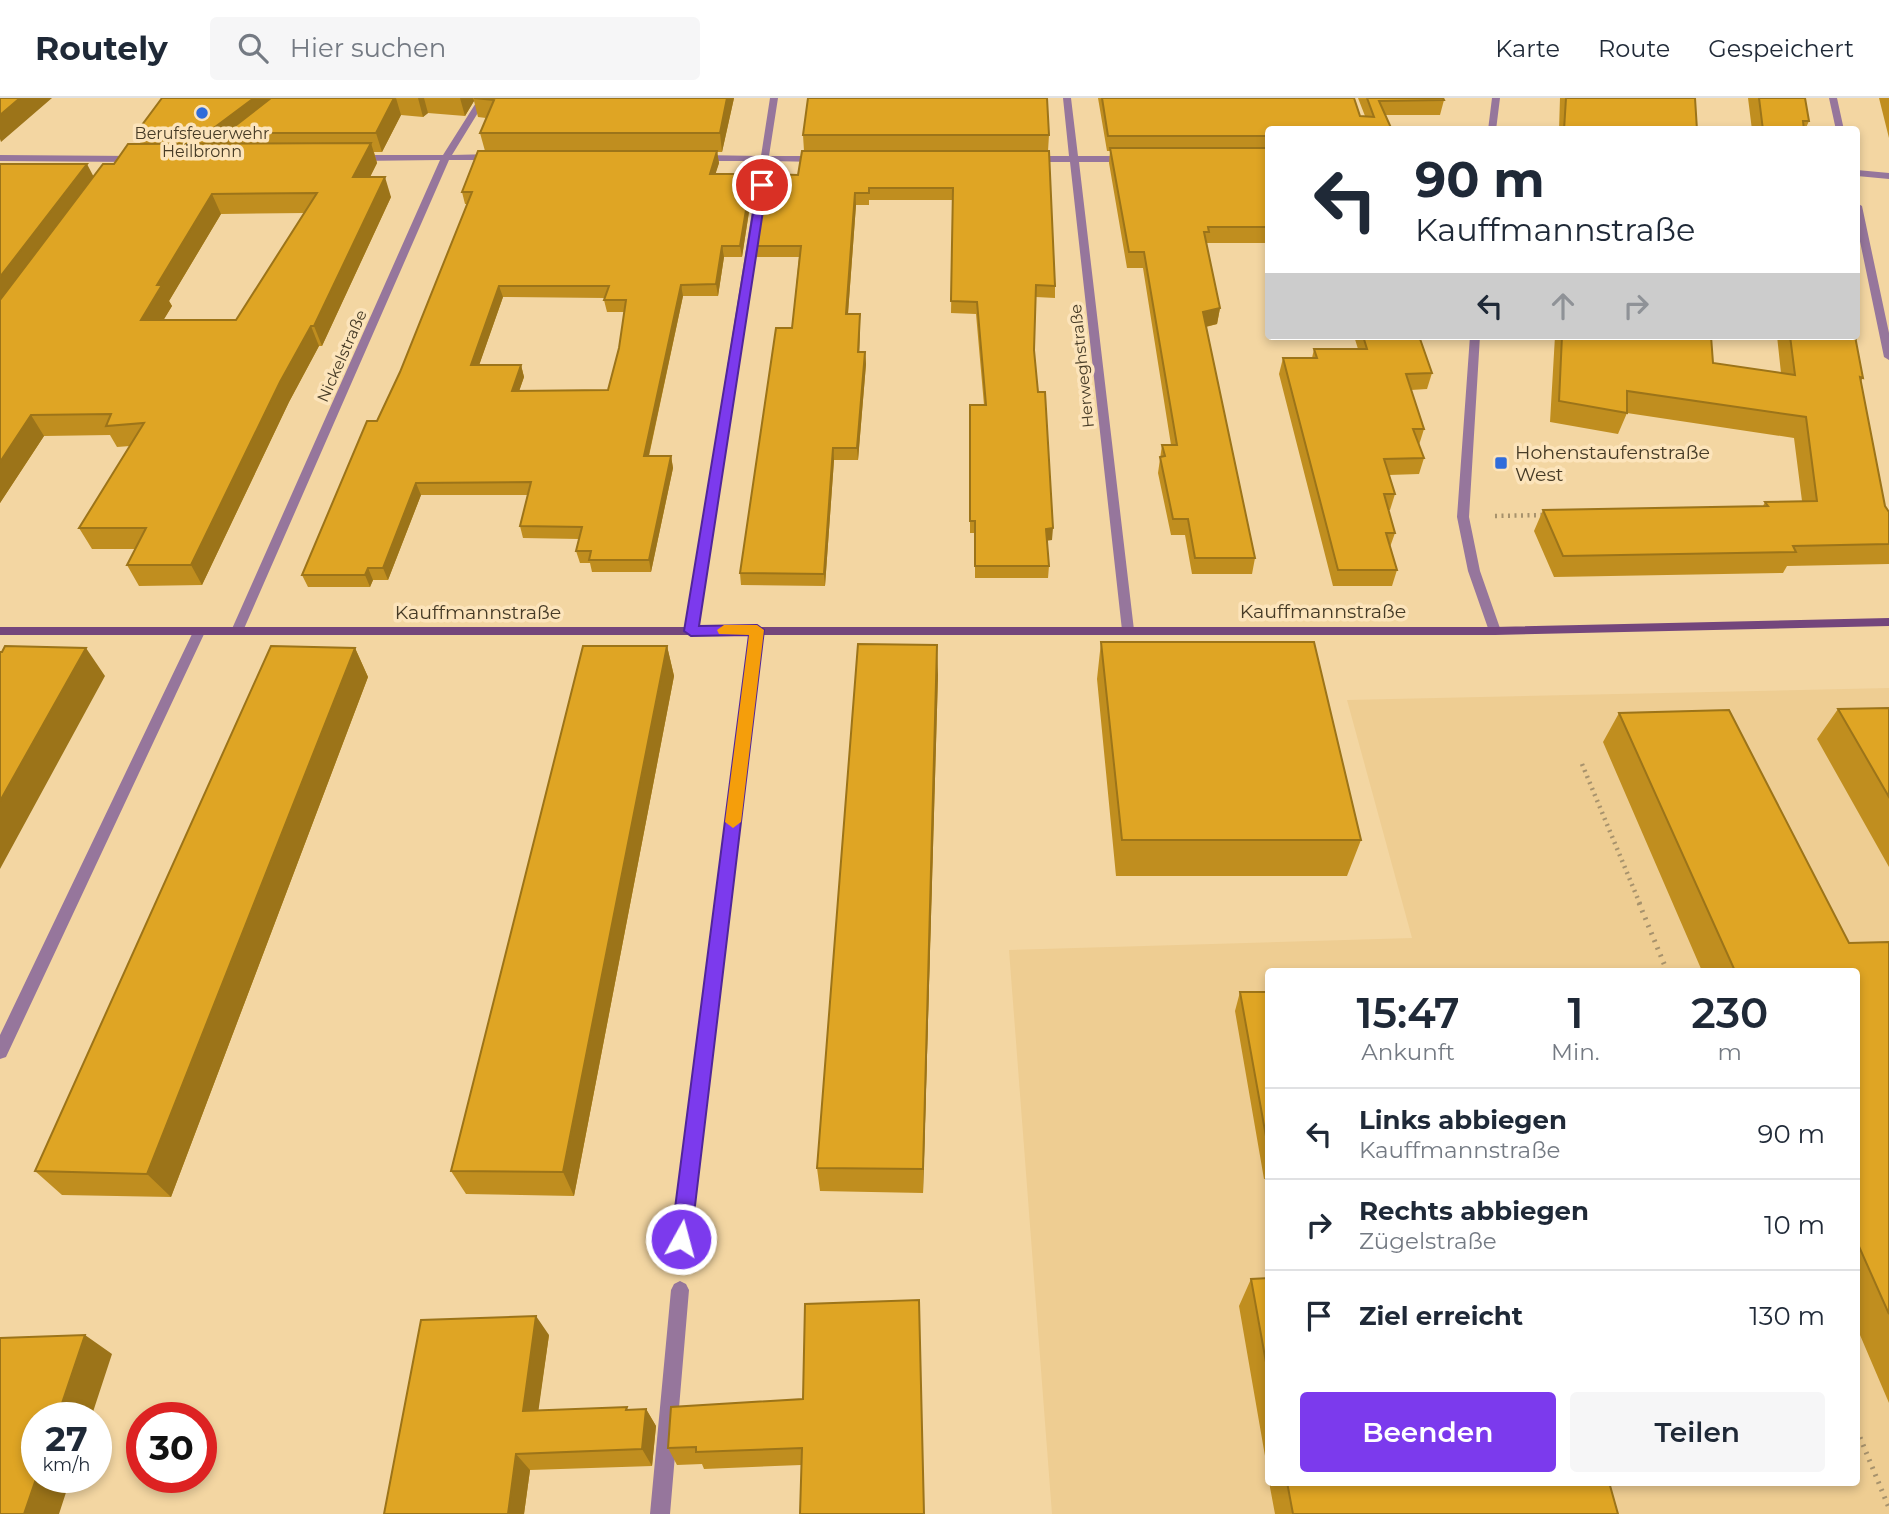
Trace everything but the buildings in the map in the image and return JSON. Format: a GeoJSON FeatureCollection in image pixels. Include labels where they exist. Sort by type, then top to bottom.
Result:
{"type":"FeatureCollection","features":[{"type":"Feature","properties":{"kind":"street","name":"Nickelstraße"},"geometry":{"type":"LineString","coordinates":[[237,631],[446,157],[483,98]]}},
{"type":"Feature","properties":{"kind":"street"},"geometry":{"type":"LineString","coordinates":[[691,631],[774,98]]}},
{"type":"Feature","properties":{"kind":"street","name":"Herweghstraße"},"geometry":{"type":"LineString","coordinates":[[1067,98],[1128,630]]}},
{"type":"Feature","properties":{"kind":"street"},"geometry":{"type":"LineString","coordinates":[[1492,126],[1496,98]]}},
{"type":"Feature","properties":{"kind":"street"},"geometry":{"type":"LineString","coordinates":[[1833,98],[1839,126]]}},
{"type":"Feature","properties":{"kind":"street"},"geometry":{"type":"LineString","coordinates":[[352,158],[502,157]]}},
{"type":"Feature","properties":{"kind":"street"},"geometry":{"type":"LineString","coordinates":[[0,158],[150,159]]}},
{"type":"Feature","properties":{"kind":"street"},"geometry":{"type":"LineString","coordinates":[[682,158],[833,159]]}},
{"type":"Feature","properties":{"kind":"street"},"geometry":{"type":"LineString","coordinates":[[1021,159],[1144,158]]}},
{"type":"Feature","properties":{"kind":"street"},"geometry":{"type":"LineString","coordinates":[[115,170],[123,159]]}},
{"type":"Feature","properties":{"kind":"street"},"geometry":{"type":"LineString","coordinates":[[1860,173],[1889,176]]}},
{"type":"Feature","properties":{"kind":"street"},"geometry":{"type":"LineString","coordinates":[[1860,220],[1889,357]]}},
{"type":"Feature","properties":{"kind":"street"},"geometry":{"type":"LineString","coordinates":[[1475,340],[1463,517],[1474,571],[1495,631]]}},
{"type":"Feature","properties":{"kind":"street","name":"Kauffmannstraße"},"geometry":{"type":"LineString","coordinates":[[0,631],[1495,631],[1889,622]]}},
{"type":"Feature","properties":{"kind":"street"},"geometry":{"type":"LineString","coordinates":[[681,1239],[757,630]]}},
{"type":"Feature","properties":{"kind":"street"},"geometry":{"type":"LineString","coordinates":[[0,1052],[200,632]]}},
{"type":"Feature","properties":{"kind":"street"},"geometry":{"type":"LineString","coordinates":[[660,1514],[680,1290]]}},
{"type":"Feature","properties":{"kind":"path"},"geometry":{"type":"LineString","coordinates":[[1463,517],[1546,515]]}},
{"type":"Feature","properties":{"kind":"path"},"geometry":{"type":"LineString","coordinates":[[1582,764],[1666,968]]}},
{"type":"Feature","properties":{"kind":"path"},"geometry":{"type":"LineString","coordinates":[[1860,1437],[1889,1508]]}},
{"type":"Feature","properties":{"kind":"shaded area"},"geometry":{"type":"Polygon","coordinates":[[[1889,688],[1889,1514],[1052,1514],[1009,950],[1412,938],[1347,700],[1889,688]]]}},
{"type":"Feature","properties":{"kind":"slow traffic"},"geometry":{"type":"LineString","coordinates":[[724,630],[757,630],[733,822]]}},
{"type":"Feature","properties":{"kind":"place","name":"Berufsfeuerwehr Heilbronn"},"geometry":{"type":"Point","coordinates":[202,113]}},
{"type":"Feature","properties":{"kind":"place","name":"Hohenstaufenstraße West"},"geometry":{"type":"Point","coordinates":[1501,463]}},
{"type":"Feature","properties":{"kind":"route"},"geometry":{"type":"LineString","coordinates":[[681,1239],[757,630],[691,631],[762,185]]}}]}
